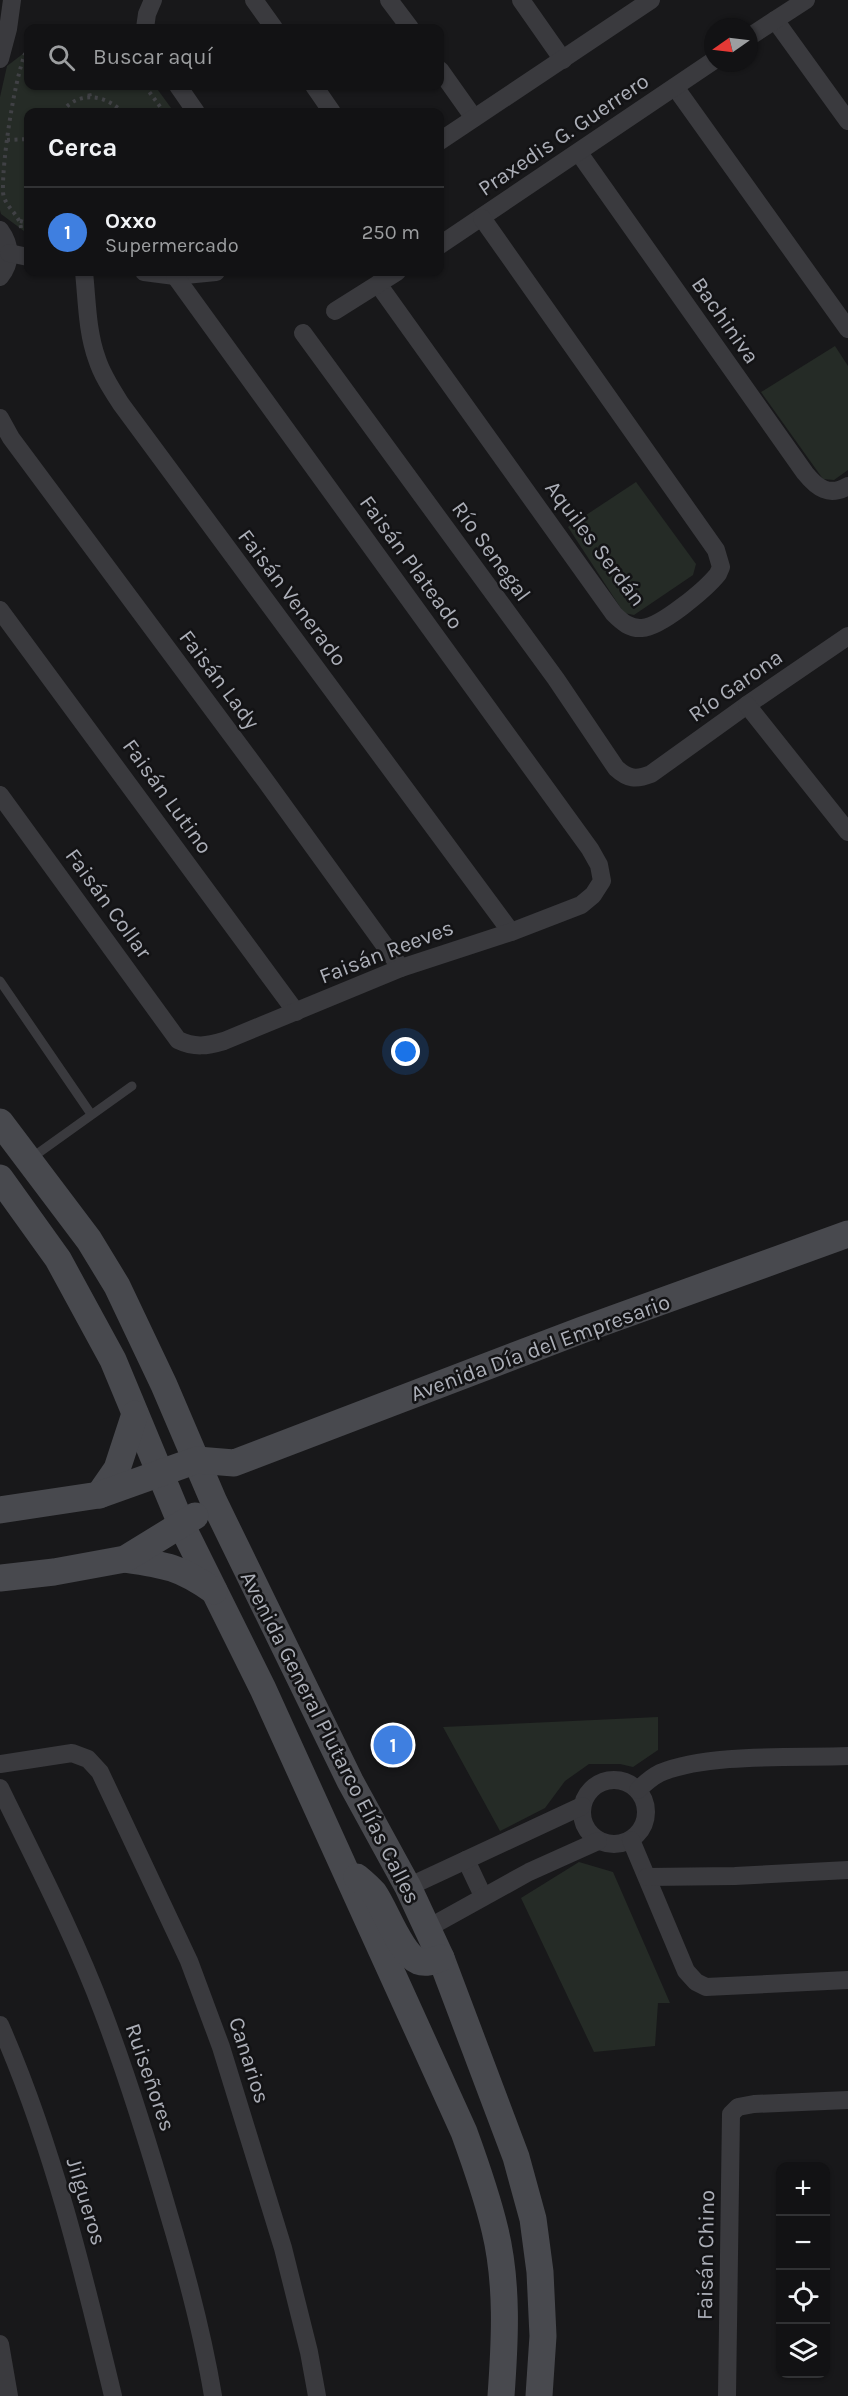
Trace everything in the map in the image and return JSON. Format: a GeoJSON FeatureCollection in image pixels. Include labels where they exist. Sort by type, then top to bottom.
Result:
{"type":"FeatureCollection","features":[{"type":"Feature","properties":{"kind":"street"},"geometry":{"type":"LineString","coordinates":[[0,59],[12,0]]}},
{"type":"Feature","properties":{"kind":"street"},"geometry":{"type":"LineString","coordinates":[[146,24],[153,0]]}},
{"type":"Feature","properties":{"kind":"street"},"geometry":{"type":"LineString","coordinates":[[254,0],[271,24]]}},
{"type":"Feature","properties":{"kind":"street"},"geometry":{"type":"LineString","coordinates":[[389,0],[407,24]]}},
{"type":"Feature","properties":{"kind":"street"},"geometry":{"type":"LineString","coordinates":[[521,0],[563,60]]}},
{"type":"Feature","properties":{"kind":"street"},"geometry":{"type":"LineString","coordinates":[[444,138],[651,0]]}},
{"type":"Feature","properties":{"kind":"street"},"geometry":{"type":"LineString","coordinates":[[758,31],[806,0]]}},
{"type":"Feature","properties":{"kind":"street"},"geometry":{"type":"LineString","coordinates":[[775,20],[848,121]]}},
{"type":"Feature","properties":{"kind":"street","name":"Praxedis G. Guerrero"},"geometry":{"type":"LineString","coordinates":[[444,242],[704,67]]}},
{"type":"Feature","properties":{"kind":"street"},"geometry":{"type":"LineString","coordinates":[[444,76],[474,118]]}},
{"type":"Feature","properties":{"kind":"street"},"geometry":{"type":"LineString","coordinates":[[675,87],[848,330]]}},
{"type":"Feature","properties":{"kind":"street"},"geometry":{"type":"LineString","coordinates":[[181,90],[193,108]]}},
{"type":"Feature","properties":{"kind":"street"},"geometry":{"type":"LineString","coordinates":[[317,90],[329,108]]}},
{"type":"Feature","properties":{"kind":"street","name":"Bachiniva"},"geometry":{"type":"LineString","coordinates":[[579,153],[805,473],[822,490],[830,492],[848,486]]}},
{"type":"Feature","properties":{"kind":"street","name":"Aquiles Serdán"},"geometry":{"type":"LineString","coordinates":[[378,284],[614,614],[632,627],[644,628],[663,619],[718,574],[721,567],[716,550],[482,218]]}},
{"type":"Feature","properties":{"kind":"street"},"geometry":{"type":"LineString","coordinates":[[0,230],[20,255],[7,266],[0,277]]}},
{"type":"Feature","properties":{"kind":"street","name":"Faisán Venerado"},"geometry":{"type":"LineString","coordinates":[[84,276],[91,337],[96,359],[108,384],[510,932]]}},
{"type":"Feature","properties":{"kind":"street","name":"Faisán Plateado"},"geometry":{"type":"LineString","coordinates":[[175,276],[590,849],[599,865],[602,881]]}},
{"type":"Feature","properties":{"kind":"street"},"geometry":{"type":"LineString","coordinates":[[335,311],[391,276]]}},
{"type":"Feature","properties":{"kind":"street","name":"Río Senegal"},"geometry":{"type":"LineString","coordinates":[[303,333],[556,679],[615,768],[626,777],[638,779],[651,774]]}},
{"type":"Feature","properties":{"kind":"street","name":"Faisán Lady"},"geometry":{"type":"LineString","coordinates":[[0,418],[11,438],[265,780],[401,968]]}},
{"type":"Feature","properties":{"kind":"street","name":"Faisán Lutino"},"geometry":{"type":"LineString","coordinates":[[0,610],[296,1012]]}},
{"type":"Feature","properties":{"kind":"street","name":"Río Garona"},"geometry":{"type":"LineString","coordinates":[[651,774],[848,636]]}},
{"type":"Feature","properties":{"kind":"street"},"geometry":{"type":"LineString","coordinates":[[747,705],[848,832]]}},
{"type":"Feature","properties":{"kind":"street","name":"Faisán Collar"},"geometry":{"type":"LineString","coordinates":[[0,795],[178,1040]]}},
{"type":"Feature","properties":{"kind":"street","name":"Faisán Reeves"},"geometry":{"type":"LineString","coordinates":[[178,1040],[190,1046],[208,1046],[401,968],[510,932],[581,905],[594,895],[602,881]]}},
{"type":"Feature","properties":{"kind":"street","name":"Avenida General Plutarco Elías Calles"},"geometry":{"type":"LineString","coordinates":[[0,1122],[89,1240],[117,1286],[214,1502],[350,1781],[408,1887],[441,1958],[516,2157],[533,2219],[540,2272],[543,2336],[539,2396]]}},
{"type":"Feature","properties":{"kind":"street","name":"Avenida General Plutarco Elías Calles"},"geometry":{"type":"LineString","coordinates":[[0,1178],[58,1259],[113,1360],[182,1526],[263,1689],[464,2133],[496,2232],[503,2287],[505,2340],[501,2396]]}},
{"type":"Feature","properties":{"kind":"street","name":"Avenida Día del Empresario"},"geometry":{"type":"LineString","coordinates":[[0,1510],[99,1495],[197,1460],[234,1463],[571,1334],[848,1234]]}},
{"type":"Feature","properties":{"kind":"street"},"geometry":{"type":"LineString","coordinates":[[99,1495],[117,1469],[135,1414]]}},
{"type":"Feature","properties":{"kind":"street"},"geometry":{"type":"LineString","coordinates":[[125,1559],[182,1526],[214,1502],[234,1463]]}},
{"type":"Feature","properties":{"kind":"street"},"geometry":{"type":"LineString","coordinates":[[0,1578],[54,1572],[125,1559],[164,1564],[188,1573],[214,1591]]}},
{"type":"Feature","properties":{"kind":"street","name":"Canarios"},"geometry":{"type":"LineString","coordinates":[[0,1764],[72,1754],[87,1759],[100,1772],[189,1961],[221,2047],[283,2248],[309,2352],[317,2396]]}},
{"type":"Feature","properties":{"kind":"street"},"geometry":{"type":"LineString","coordinates":[[638,1790],[657,1774],[681,1766],[723,1760],[848,1756]]}},
{"type":"Feature","properties":{"kind":"street"},"geometry":{"type":"LineString","coordinates":[[612,1779],[626,1782],[638,1790],[646,1807],[643,1826],[631,1840],[614,1845],[598,1841],[584,1826],[582,1806],[587,1793],[598,1783],[612,1779]]}},
{"type":"Feature","properties":{"kind":"street","name":"Ruiseñores"},"geometry":{"type":"LineString","coordinates":[[0,1788],[50,1890],[102,2010],[145,2131],[205,2348],[213,2396]]}},
{"type":"Feature","properties":{"kind":"street"},"geometry":{"type":"LineString","coordinates":[[408,1887],[582,1806]]}},
{"type":"Feature","properties":{"kind":"street"},"geometry":{"type":"LineString","coordinates":[[631,1840],[686,1971],[696,1983],[706,1987],[848,1980]]}},
{"type":"Feature","properties":{"kind":"street"},"geometry":{"type":"LineString","coordinates":[[428,1928],[483,1896],[598,1841]]}},
{"type":"Feature","properties":{"kind":"street"},"geometry":{"type":"LineString","coordinates":[[466,1860],[483,1896]]}},
{"type":"Feature","properties":{"kind":"street"},"geometry":{"type":"LineString","coordinates":[[342,1865],[373,1892],[405,1948],[414,1959],[430,1962],[441,1958]]}},
{"type":"Feature","properties":{"kind":"street"},"geometry":{"type":"LineString","coordinates":[[647,1877],[735,1876],[848,1870]]}},
{"type":"Feature","properties":{"kind":"street","name":"Jilgueros"},"geometry":{"type":"LineString","coordinates":[[0,2025],[40,2131],[79,2255],[113,2396]]}},
{"type":"Feature","properties":{"kind":"street","name":"Faisán Chino"},"geometry":{"type":"LineString","coordinates":[[727,2396],[731,2114],[738,2107],[754,2104],[848,2100]]}},
{"type":"Feature","properties":{"kind":"street"},"geometry":{"type":"LineString","coordinates":[[0,2344],[9,2396]]}},
{"type":"Feature","properties":{"kind":"lane"},"geometry":{"type":"LineString","coordinates":[[0,981],[91,1114]]}},
{"type":"Feature","properties":{"kind":"lane"},"geometry":{"type":"LineString","coordinates":[[30,1159],[132,1086]]}},
{"type":"Feature","properties":{"kind":"path"},"geometry":{"type":"LineString","coordinates":[[6,38],[24,50]]}},
{"type":"Feature","properties":{"kind":"path"},"geometry":{"type":"LineString","coordinates":[[24,58],[20,66],[7,140],[3,193],[8,207],[20,221],[24,222]]}},
{"type":"Feature","properties":{"kind":"path"},"geometry":{"type":"LineString","coordinates":[[89,90],[90,97]]}},
{"type":"Feature","properties":{"kind":"path"},"geometry":{"type":"LineString","coordinates":[[147,90],[161,108]]}},
{"type":"Feature","properties":{"kind":"path"},"geometry":{"type":"LineString","coordinates":[[67,108],[77,100],[90,97],[104,99],[119,108]]}},
{"type":"Feature","properties":{"kind":"path"},"geometry":{"type":"LineString","coordinates":[[7,140],[24,139]]}},
{"type":"Feature","properties":{"kind":"path"},"geometry":{"type":"LineString","coordinates":[[20,221],[20,255]]}},
{"type":"Feature","properties":{"kind":"shaded area"},"geometry":{"type":"Polygon","coordinates":[[[24,53],[24,90],[158,90],[171,108],[24,108],[24,231],[1,214],[0,210],[0,97],[7,66],[24,53]]]}},
{"type":"Feature","properties":{"kind":"shaded area"},"geometry":{"type":"Polygon","coordinates":[[[835,346],[848,366],[848,470],[834,480],[823,479],[761,392],[835,346]]]}},
{"type":"Feature","properties":{"kind":"shaded area"},"geometry":{"type":"Polygon","coordinates":[[[636,482],[696,564],[693,575],[634,615],[624,613],[568,527],[636,482]]]}},
{"type":"Feature","properties":{"kind":"shaded area"},"geometry":{"type":"Polygon","coordinates":[[[658,1717],[658,1750],[633,1767],[620,1764],[589,1764],[565,1781],[545,1808],[500,1831],[443,1727],[658,1717]]]}},
{"type":"Feature","properties":{"kind":"shaded area"},"geometry":{"type":"Polygon","coordinates":[[[579,1862],[613,1872],[670,2003],[658,2003],[655,2046],[594,2052],[521,1898],[579,1862]]]}},
{"type":"Feature","properties":{"kind":"place","name":"Oxxo"},"geometry":{"type":"Point","coordinates":[393,1745]}}]}
